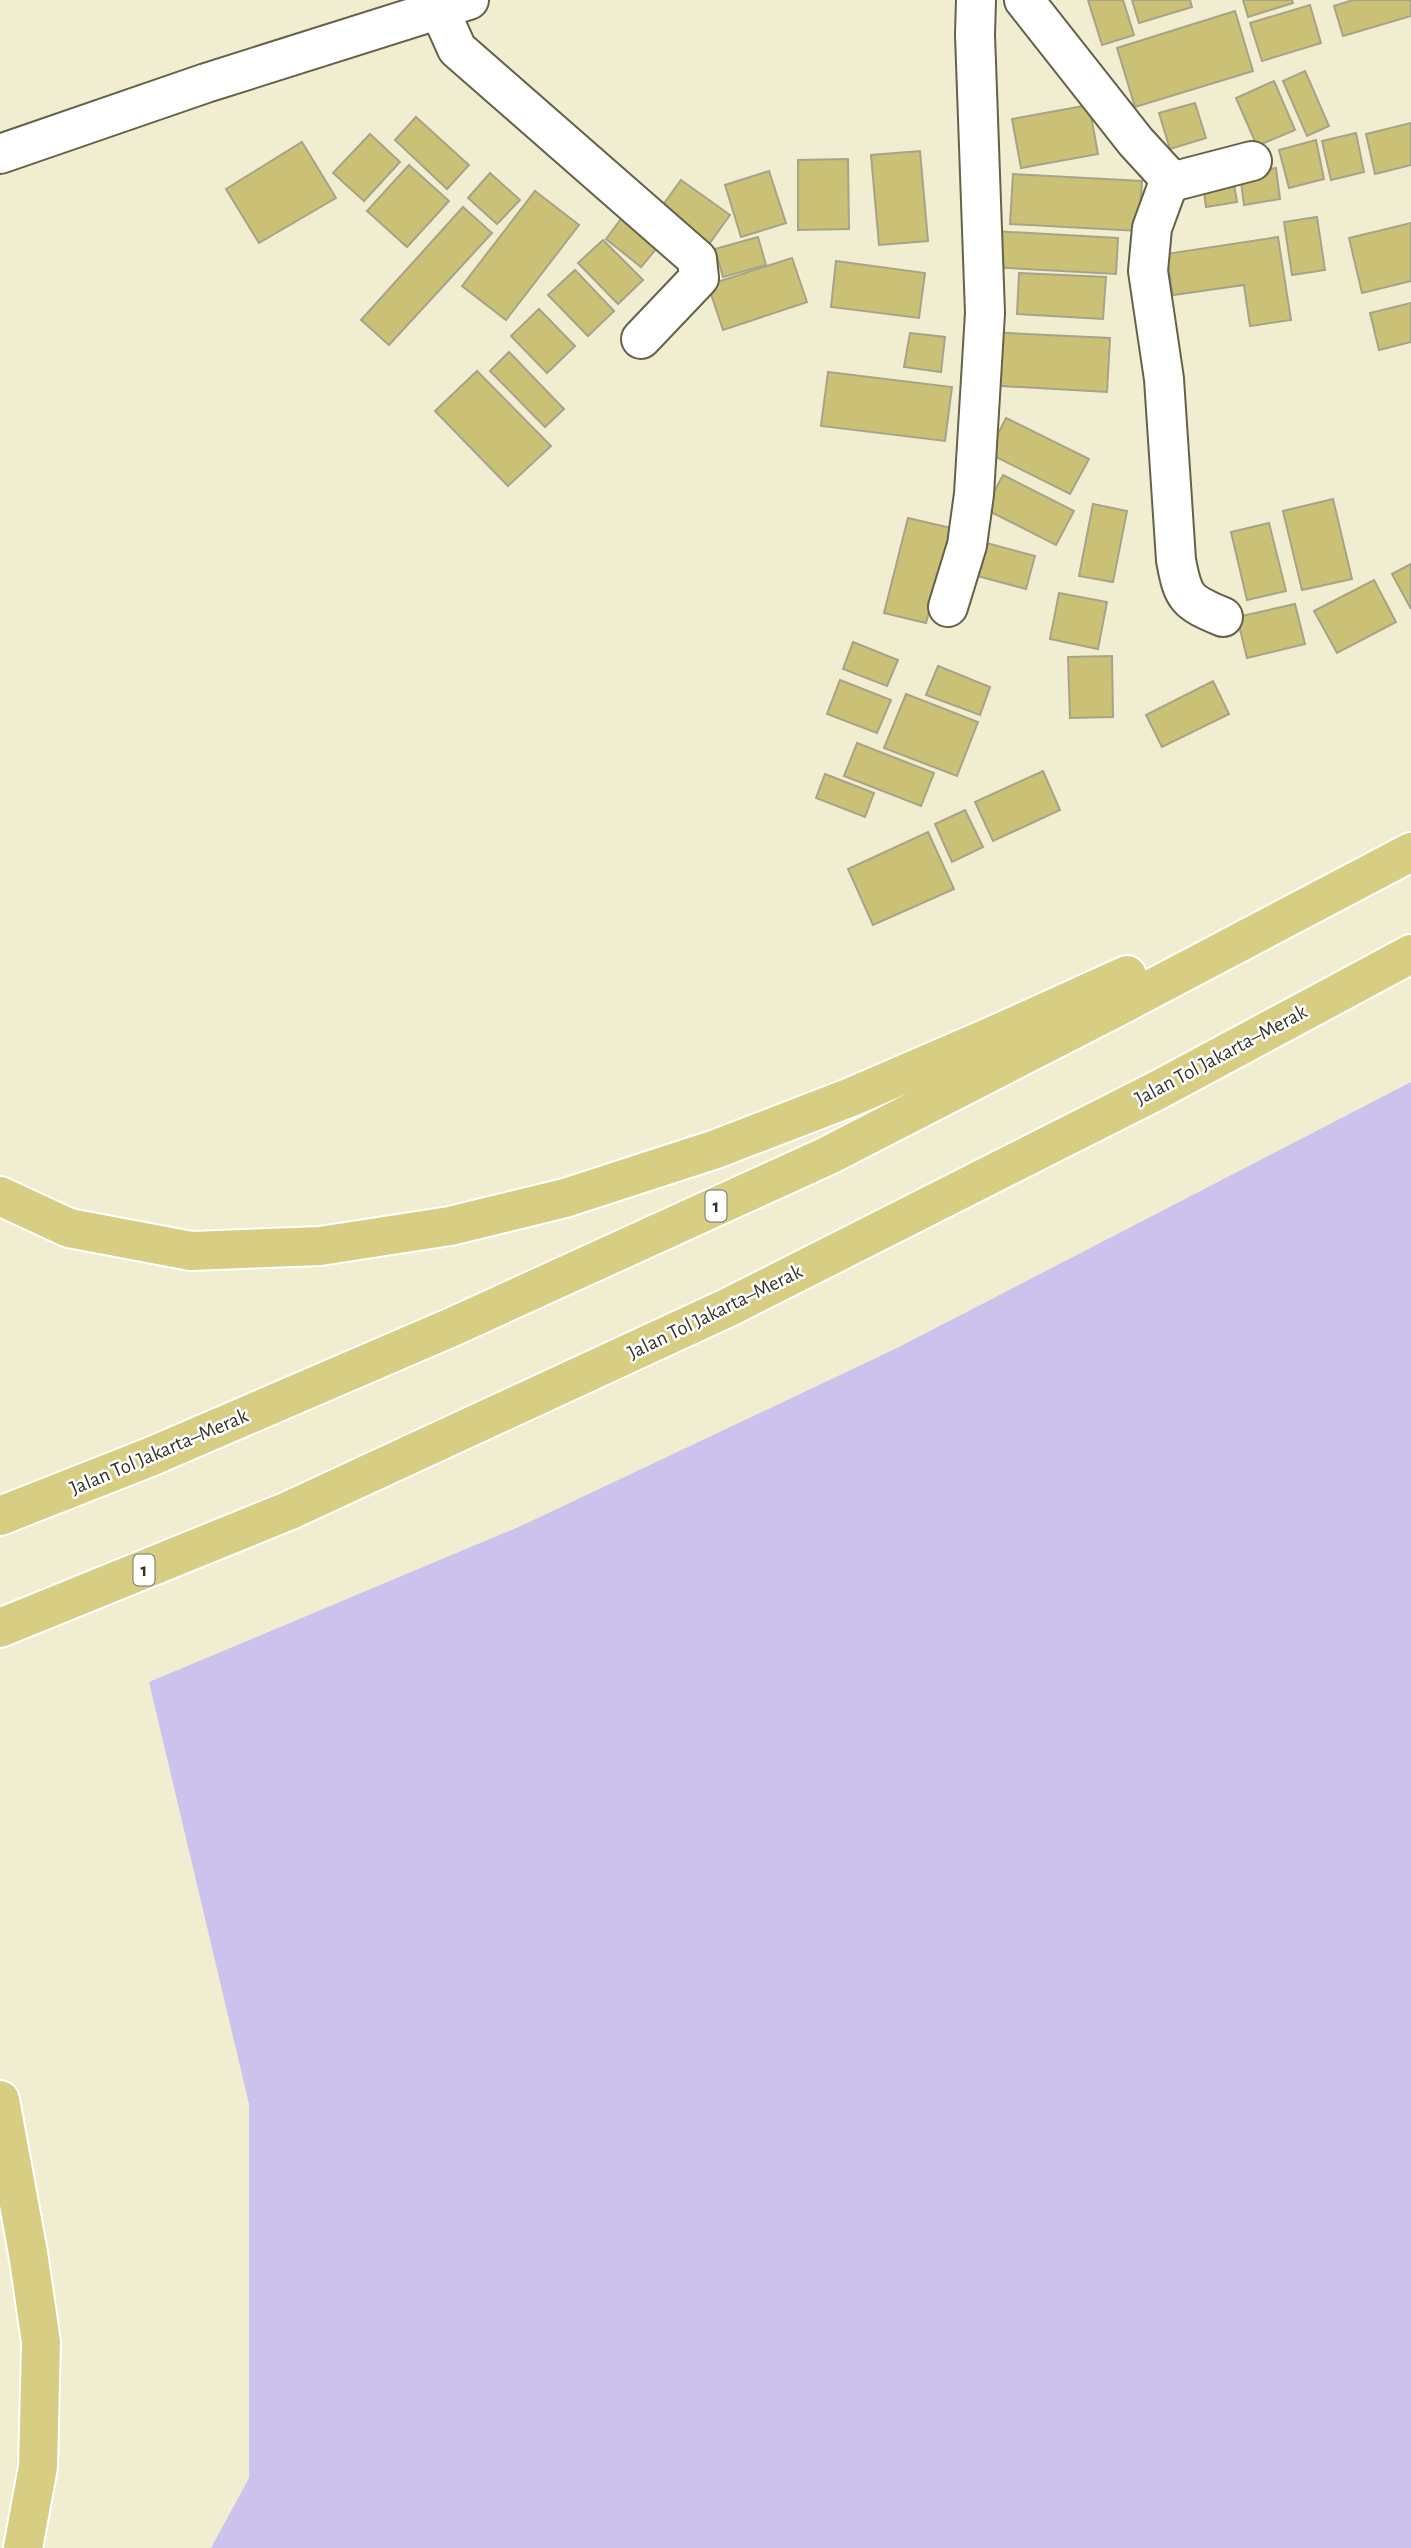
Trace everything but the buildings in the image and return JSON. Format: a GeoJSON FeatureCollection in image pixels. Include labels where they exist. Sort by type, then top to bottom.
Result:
{"type":"FeatureCollection","features":[{"type":"Feature","properties":{"kind":"highway"},"geometry":{"type":"LineString","coordinates":[[0,1196],[69,1228],[191,1251],[320,1246],[450,1226],[565,1198],[716,1149],[851,1097],[990,1037],[1411,844]]}},
{"type":"Feature","properties":{"kind":"highway","name":"Jalan Tol Jakarta–Merak"},"geometry":{"type":"LineString","coordinates":[[0,1516],[150,1457],[452,1327],[827,1156],[1105,1014],[1411,852]]}},
{"type":"Feature","properties":{"kind":"highway","name":"Jalan Tol Jakarta–Merak"},"geometry":{"type":"LineString","coordinates":[[0,1628],[288,1511],[729,1307],[1156,1091],[1411,954]]}},
{"type":"Feature","properties":{"kind":"highway"},"geometry":{"type":"LineString","coordinates":[[0,1650],[288,1511]]}},
{"type":"Feature","properties":{"kind":"highway"},"geometry":{"type":"LineString","coordinates":[[0,2100],[41,2342],[38,2467],[23,2548]]}},
{"type":"Feature","properties":{"kind":"street"},"geometry":{"type":"LineString","coordinates":[[948,607],[967,545],[974,494],[985,313],[976,0]]}},
{"type":"Feature","properties":{"kind":"street"},"geometry":{"type":"LineString","coordinates":[[1024,0],[1136,142],[1170,179],[1179,180],[1252,161]]}},
{"type":"Feature","properties":{"kind":"street"},"geometry":{"type":"LineString","coordinates":[[0,154],[448,3],[457,49],[697,259],[699,278],[641,339]]}},
{"type":"Feature","properties":{"kind":"street"},"geometry":{"type":"LineString","coordinates":[[1170,179],[1152,229],[1148,271],[1164,379],[1176,560],[1181,586],[1194,604],[1223,617]]}},
{"type":"Feature","properties":{"kind":"shaded area"},"geometry":{"type":"Polygon","coordinates":[[[1411,1082],[1411,2548],[211,2548],[249,2478],[249,2104],[149,1682],[521,1526],[897,1348],[1411,1082]]]}}]}
